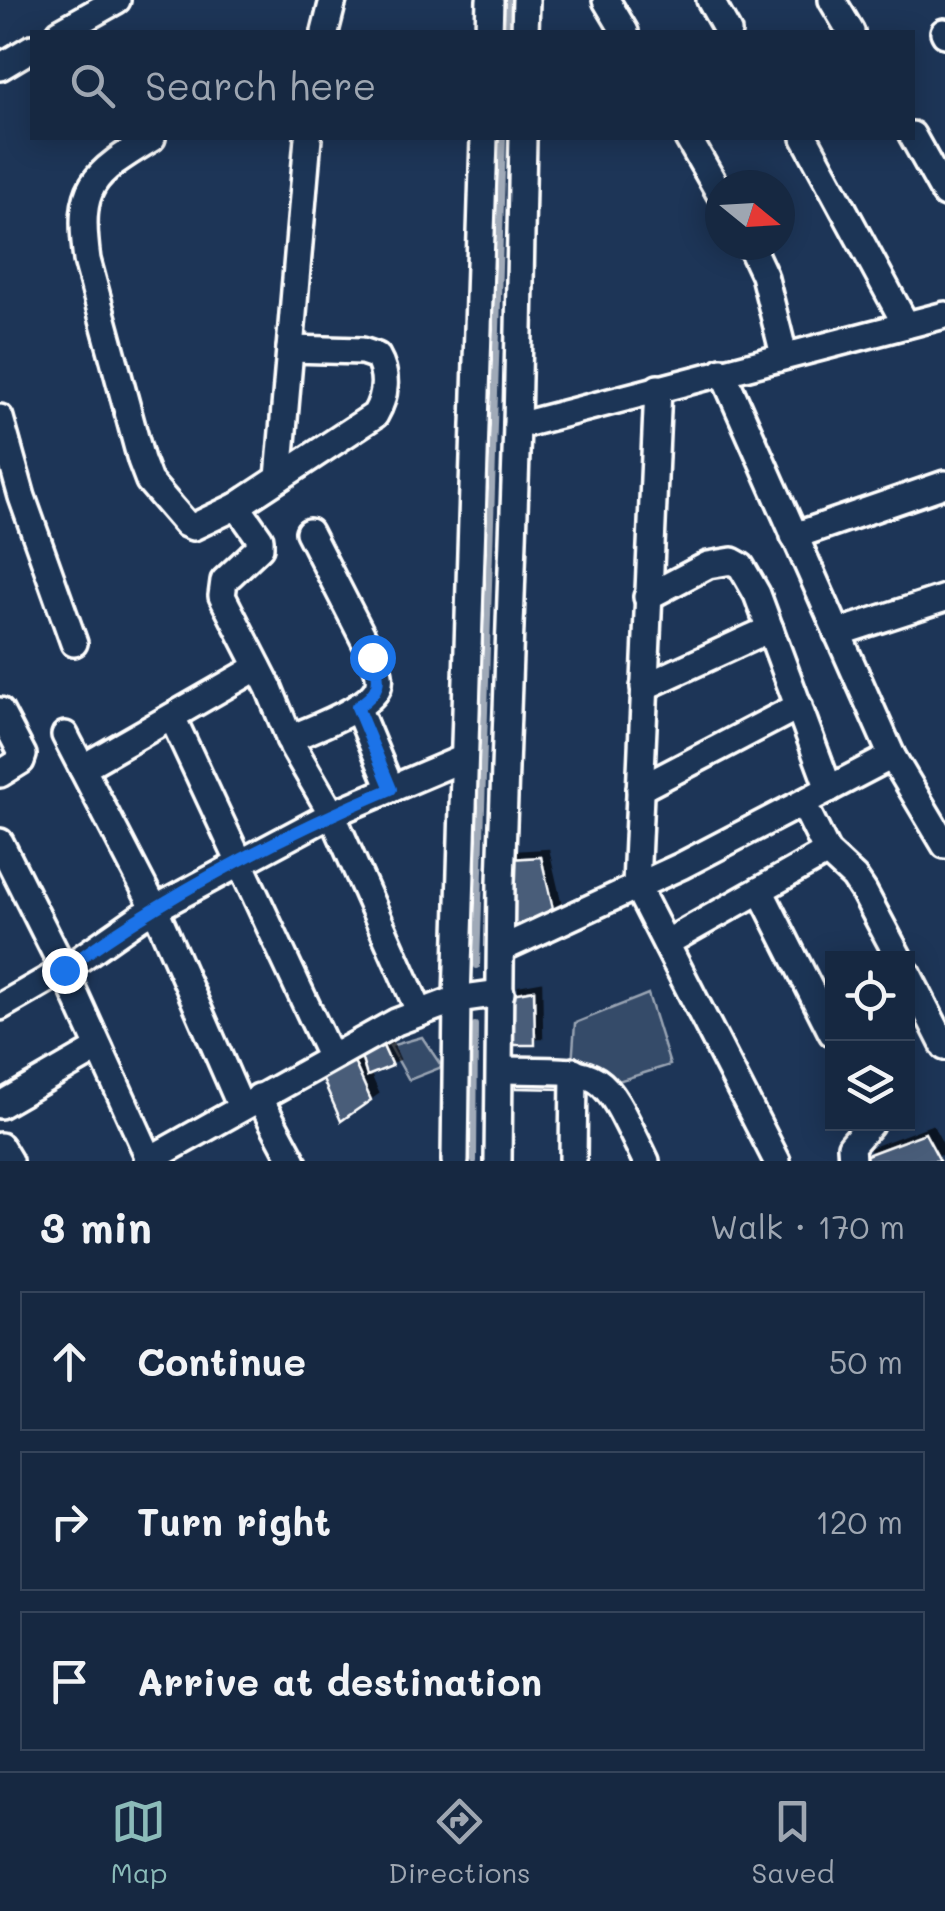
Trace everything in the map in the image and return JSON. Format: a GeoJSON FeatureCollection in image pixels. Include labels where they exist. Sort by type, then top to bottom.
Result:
{"type":"FeatureCollection","features":[{"type":"Feature","properties":{"kind":"street"},"geometry":{"type":"LineString","coordinates":[[64,30],[116,0]]}},
{"type":"Feature","properties":{"kind":"street"},"geometry":{"type":"LineString","coordinates":[[326,30],[333,0]]}},
{"type":"Feature","properties":{"kind":"street"},"geometry":{"type":"LineString","coordinates":[[489,30],[490,0]]}},
{"type":"Feature","properties":{"kind":"street"},"geometry":{"type":"LineString","coordinates":[[525,30],[526,0]]}},
{"type":"Feature","properties":{"kind":"street"},"geometry":{"type":"LineString","coordinates":[[606,0],[624,30]]}},
{"type":"Feature","properties":{"kind":"street"},"geometry":{"type":"LineString","coordinates":[[710,0],[727,30]]}},
{"type":"Feature","properties":{"kind":"street"},"geometry":{"type":"LineString","coordinates":[[832,0],[847,30]]}},
{"type":"Feature","properties":{"kind":"street"},"geometry":{"type":"LineString","coordinates":[[0,67],[30,49]]}},
{"type":"Feature","properties":{"kind":"street"},"geometry":{"type":"LineString","coordinates":[[149,140],[108,165],[93,180],[86,201],[84,234],[87,260],[141,460],[150,481],[176,516],[193,527],[237,506],[375,415],[381,404],[384,368],[377,356],[362,351],[290,348]]}},
{"type":"Feature","properties":{"kind":"street"},"geometry":{"type":"LineString","coordinates":[[279,478],[308,140]]}},
{"type":"Feature","properties":{"kind":"street"},"geometry":{"type":"LineString","coordinates":[[455,1161],[484,140]]}},
{"type":"Feature","properties":{"kind":"street"},"geometry":{"type":"LineString","coordinates":[[498,1161],[523,140]]}},
{"type":"Feature","properties":{"kind":"street"},"geometry":{"type":"LineString","coordinates":[[689,140],[706,170]]}},
{"type":"Feature","properties":{"kind":"street"},"geometry":{"type":"LineString","coordinates":[[806,140],[906,324]]}},
{"type":"Feature","properties":{"kind":"street"},"geometry":{"type":"LineString","coordinates":[[915,140],[945,194]]}},
{"type":"Feature","properties":{"kind":"street"},"geometry":{"type":"LineString","coordinates":[[757,260],[784,355]]}},
{"type":"Feature","properties":{"kind":"street"},"geometry":{"type":"LineString","coordinates":[[517,426],[945,315]]}},
{"type":"Feature","properties":{"kind":"street"},"geometry":{"type":"LineString","coordinates":[[722,371],[892,756],[945,845]]}},
{"type":"Feature","properties":{"kind":"street"},"geometry":{"type":"LineString","coordinates":[[658,388],[636,886],[776,1161]]}},
{"type":"Feature","properties":{"kind":"street"},"geometry":{"type":"LineString","coordinates":[[0,418],[22,496],[74,644]]}},
{"type":"Feature","properties":{"kind":"street"},"geometry":{"type":"LineString","coordinates":[[794,536],[945,484]]}},
{"type":"Feature","properties":{"kind":"street"},"geometry":{"type":"LineString","coordinates":[[237,506],[254,529],[260,547],[224,581],[222,596],[290,739],[332,814],[420,1013]]}},
{"type":"Feature","properties":{"kind":"street"},"geometry":{"type":"LineString","coordinates":[[290,739],[357,707],[371,698],[380,684],[379,672],[309,532]]}},
{"type":"Feature","properties":{"kind":"street"},"geometry":{"type":"LineString","coordinates":[[647,597],[708,565],[732,561],[741,566],[757,594],[829,789]]}},
{"type":"Feature","properties":{"kind":"street"},"geometry":{"type":"LineString","coordinates":[[837,633],[945,598]]}},
{"type":"Feature","properties":{"kind":"street"},"geometry":{"type":"LineString","coordinates":[[644,687],[770,628]]}},
{"type":"Feature","properties":{"kind":"street"},"geometry":{"type":"LineString","coordinates":[[82,768],[258,667]]}},
{"type":"Feature","properties":{"kind":"street"},"geometry":{"type":"LineString","coordinates":[[640,789],[798,706]]}},
{"type":"Feature","properties":{"kind":"street"},"geometry":{"type":"LineString","coordinates":[[357,707],[391,789]]}},
{"type":"Feature","properties":{"kind":"street"},"geometry":{"type":"LineString","coordinates":[[0,710],[23,755],[22,760],[0,774]]}},
{"type":"Feature","properties":{"kind":"street"},"geometry":{"type":"LineString","coordinates":[[172,716],[330,1056]]}},
{"type":"Feature","properties":{"kind":"street"},"geometry":{"type":"LineString","coordinates":[[64,734],[250,1102],[293,1161]]}},
{"type":"Feature","properties":{"kind":"street"},"geometry":{"type":"LineString","coordinates":[[501,949],[636,886],[892,756]]}},
{"type":"Feature","properties":{"kind":"street"},"geometry":{"type":"LineString","coordinates":[[0,1008],[64,970],[106,938],[242,862],[332,814],[464,758]]}},
{"type":"Feature","properties":{"kind":"street"},"geometry":{"type":"LineString","coordinates":[[803,802],[827,852],[854,877],[895,951]]}},
{"type":"Feature","properties":{"kind":"street"},"geometry":{"type":"LineString","coordinates":[[0,842],[64,970],[148,1160],[181,1152],[250,1102],[330,1056],[420,1013],[457,999],[501,993]]}},
{"type":"Feature","properties":{"kind":"street"},"geometry":{"type":"LineString","coordinates":[[666,943],[827,852]]}},
{"type":"Feature","properties":{"kind":"street"},"geometry":{"type":"LineString","coordinates":[[760,890],[825,1019]]}},
{"type":"Feature","properties":{"kind":"street"},"geometry":{"type":"LineString","coordinates":[[915,988],[945,1046]]}},
{"type":"Feature","properties":{"kind":"street"},"geometry":{"type":"LineString","coordinates":[[0,1105],[98,1048]]}},
{"type":"Feature","properties":{"kind":"street"},"geometry":{"type":"LineString","coordinates":[[500,1070],[574,1071],[600,1080],[614,1095],[646,1161]]}},
{"type":"Feature","properties":{"kind":"street"},"geometry":{"type":"LineString","coordinates":[[574,1071],[574,1161]]}},
{"type":"Feature","properties":{"kind":"street"},"geometry":{"type":"LineString","coordinates":[[852,1161],[851,1146],[864,1131]]}},
{"type":"Feature","properties":{"kind":"street"},"geometry":{"type":"LineString","coordinates":[[0,1146],[9,1161]]}},
{"type":"Feature","properties":{"kind":"shaded area"},"geometry":{"type":"Polygon","coordinates":[[[648,994],[670,1065],[615,1082],[572,1065],[575,1023],[648,994]]]}},
{"type":"Feature","properties":{"kind":"shaded area"},"geometry":{"type":"Polygon","coordinates":[[[422,1037],[442,1067],[409,1080],[390,1046],[422,1037]]]}},
{"type":"Feature","properties":{"kind":"building"},"geometry":{"type":"Polygon","coordinates":[[[541,857],[553,909],[514,930],[511,859],[541,857]]]}},
{"type":"Feature","properties":{"kind":"building"},"geometry":{"type":"Polygon","coordinates":[[[534,990],[535,1045],[514,1045],[512,994],[534,990]]]}},
{"type":"Feature","properties":{"kind":"building"},"geometry":{"type":"Polygon","coordinates":[[[382,1044],[392,1066],[367,1076],[360,1053],[382,1044]]]}},
{"type":"Feature","properties":{"kind":"building"},"geometry":{"type":"Polygon","coordinates":[[[350,1053],[371,1100],[341,1121],[316,1064],[350,1053]]]}},
{"type":"Feature","properties":{"kind":"building"},"geometry":{"type":"Polygon","coordinates":[[[517,1078],[564,1079],[564,1089],[516,1088],[517,1078]]]}},
{"type":"Feature","properties":{"kind":"building"},"geometry":{"type":"Polygon","coordinates":[[[925,1133],[940,1161],[866,1161],[864,1156],[925,1133]]]}},
{"type":"Feature","properties":{"kind":"waterway"},"geometry":{"type":"LineString","coordinates":[[507,30],[508,0]]}},
{"type":"Feature","properties":{"kind":"waterway"},"geometry":{"type":"LineString","coordinates":[[477,966],[503,140]]}},
{"type":"Feature","properties":{"kind":"waterway"},"geometry":{"type":"LineString","coordinates":[[474,1161],[475,1025]]}},
{"type":"Feature","properties":{"kind":"route"},"geometry":{"type":"LineString","coordinates":[[64,970],[140,917],[332,814],[391,789],[357,707],[371,698],[380,684],[372,657]]}}]}
